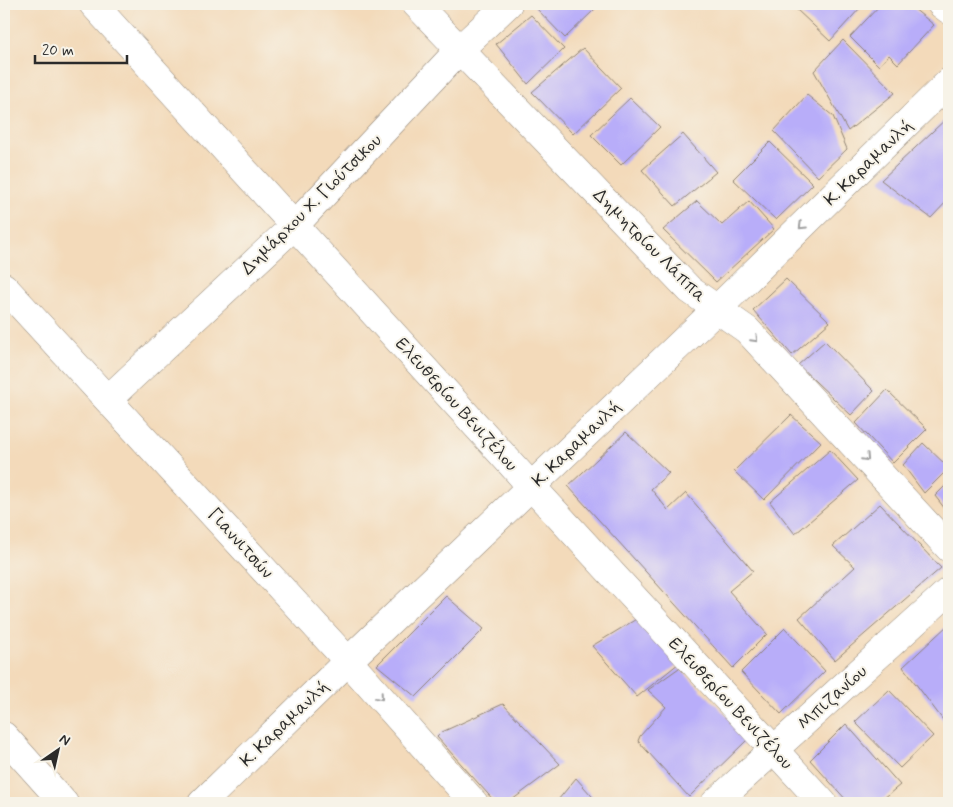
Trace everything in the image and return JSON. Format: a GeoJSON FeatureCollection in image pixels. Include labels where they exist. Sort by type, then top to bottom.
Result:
{"type":"FeatureCollection","features":[{"type":"Feature","properties":{"kind":"street","name":"Ελευθερίου Βενιζέλου"},"geometry":{"type":"LineString","coordinates":[[93,4],[531,486],[823,803]]}},
{"type":"Feature","properties":{"kind":"street","name":"Δημητρίου Λάππα"},"geometry":{"type":"LineString","coordinates":[[416,4],[690,290],[747,330],[949,548]]}},
{"type":"Feature","properties":{"kind":"street","name":"Δημάρχου Χ. Γιούτσικου"},"geometry":{"type":"LineString","coordinates":[[108,399],[295,225],[460,49],[508,4]]}},
{"type":"Feature","properties":{"kind":"street"},"geometry":{"type":"LineString","coordinates":[[941,4],[949,10]]}},
{"type":"Feature","properties":{"kind":"street","name":"Κ. Καραμανλή"},"geometry":{"type":"LineString","coordinates":[[202,803],[348,660],[717,310],[949,82]]}},
{"type":"Feature","properties":{"kind":"street","name":"Γιαννιτσών"},"geometry":{"type":"LineString","coordinates":[[4,287],[348,660],[474,803]]}},
{"type":"Feature","properties":{"kind":"street","name":"Μπιζανίου"},"geometry":{"type":"LineString","coordinates":[[715,803],[949,591]]}},
{"type":"Feature","properties":{"kind":"street"},"geometry":{"type":"LineString","coordinates":[[4,736],[64,803]]}},
{"type":"Feature","properties":{"kind":"building"},"geometry":{"type":"Polygon","coordinates":[[[537,4],[590,4],[595,9],[565,38],[534,6],[537,4]]]}},
{"type":"Feature","properties":{"kind":"building"},"geometry":{"type":"Polygon","coordinates":[[[801,4],[858,4],[861,7],[830,41],[796,9],[801,4]]]}},
{"type":"Feature","properties":{"kind":"building"},"geometry":{"type":"Polygon","coordinates":[[[881,4],[908,4],[934,25],[898,64],[889,55],[879,66],[850,37],[881,4]]]}},
{"type":"Feature","properties":{"kind":"building"},"geometry":{"type":"Polygon","coordinates":[[[531,15],[564,49],[528,84],[496,44],[531,15]]]}},
{"type":"Feature","properties":{"kind":"building"},"geometry":{"type":"Polygon","coordinates":[[[843,40],[895,93],[848,131],[814,71],[843,40]]]}},
{"type":"Feature","properties":{"kind":"building"},"geometry":{"type":"Polygon","coordinates":[[[583,48],[621,88],[573,134],[532,92],[583,48]]]}},
{"type":"Feature","properties":{"kind":"building"},"geometry":{"type":"Polygon","coordinates":[[[807,95],[833,116],[847,149],[818,177],[774,131],[807,95]]]}},
{"type":"Feature","properties":{"kind":"building"},"geometry":{"type":"Polygon","coordinates":[[[630,98],[660,127],[621,165],[591,135],[630,98]]]}},
{"type":"Feature","properties":{"kind":"building"},"geometry":{"type":"Polygon","coordinates":[[[949,116],[949,199],[931,218],[881,180],[949,116]]]}},
{"type":"Feature","properties":{"kind":"building"},"geometry":{"type":"Polygon","coordinates":[[[683,134],[716,172],[675,206],[642,170],[683,134]]]}},
{"type":"Feature","properties":{"kind":"building"},"geometry":{"type":"Polygon","coordinates":[[[770,142],[813,184],[776,220],[733,179],[770,142]]]}},
{"type":"Feature","properties":{"kind":"building"},"geometry":{"type":"Polygon","coordinates":[[[697,201],[722,225],[749,201],[774,229],[716,282],[663,230],[697,201]]]}},
{"type":"Feature","properties":{"kind":"building"},"geometry":{"type":"Polygon","coordinates":[[[786,279],[830,322],[792,355],[753,310],[786,279]]]}},
{"type":"Feature","properties":{"kind":"building"},"geometry":{"type":"Polygon","coordinates":[[[825,341],[874,391],[851,415],[798,365],[825,341]]]}},
{"type":"Feature","properties":{"kind":"building"},"geometry":{"type":"Polygon","coordinates":[[[887,390],[927,429],[893,463],[856,423],[887,390]]]}},
{"type":"Feature","properties":{"kind":"building"},"geometry":{"type":"Polygon","coordinates":[[[791,415],[821,442],[764,500],[734,471],[791,415]]]}},
{"type":"Feature","properties":{"kind":"building"},"geometry":{"type":"Polygon","coordinates":[[[626,432],[669,473],[651,489],[668,510],[686,493],[753,571],[729,591],[767,634],[733,668],[568,486],[626,432]]]}},
{"type":"Feature","properties":{"kind":"building"},"geometry":{"type":"Polygon","coordinates":[[[923,443],[949,468],[924,493],[903,465],[923,443]]]}},
{"type":"Feature","properties":{"kind":"building"},"geometry":{"type":"Polygon","coordinates":[[[830,450],[858,480],[795,534],[770,502],[830,450]]]}},
{"type":"Feature","properties":{"kind":"building"},"geometry":{"type":"Polygon","coordinates":[[[949,482],[949,514],[935,496],[949,482]]]}},
{"type":"Feature","properties":{"kind":"building"},"geometry":{"type":"Polygon","coordinates":[[[880,504],[941,568],[835,660],[799,618],[855,567],[833,546],[880,504]]]}},
{"type":"Feature","properties":{"kind":"building"},"geometry":{"type":"Polygon","coordinates":[[[446,596],[484,629],[416,697],[377,665],[446,596]]]}},
{"type":"Feature","properties":{"kind":"building"},"geometry":{"type":"Polygon","coordinates":[[[638,618],[679,663],[637,697],[592,646],[638,618]]]}},
{"type":"Feature","properties":{"kind":"building"},"geometry":{"type":"Polygon","coordinates":[[[949,624],[949,721],[946,724],[903,667],[949,624]]]}},
{"type":"Feature","properties":{"kind":"building"},"geometry":{"type":"Polygon","coordinates":[[[785,628],[825,671],[781,714],[741,672],[785,628]]]}},
{"type":"Feature","properties":{"kind":"building"},"geometry":{"type":"Polygon","coordinates":[[[679,668],[749,738],[689,797],[638,741],[640,736],[666,707],[648,690],[679,668]]]}},
{"type":"Feature","properties":{"kind":"building"},"geometry":{"type":"Polygon","coordinates":[[[889,690],[933,736],[900,768],[855,722],[889,690]]]}},
{"type":"Feature","properties":{"kind":"building"},"geometry":{"type":"Polygon","coordinates":[[[503,704],[560,764],[508,803],[496,803],[437,737],[442,732],[503,704]]]}},
{"type":"Feature","properties":{"kind":"building"},"geometry":{"type":"Polygon","coordinates":[[[846,724],[900,785],[878,803],[849,803],[810,760],[846,724]]]}},
{"type":"Feature","properties":{"kind":"building"},"geometry":{"type":"Polygon","coordinates":[[[576,778],[598,803],[560,803],[558,800],[576,778]]]}}]}
